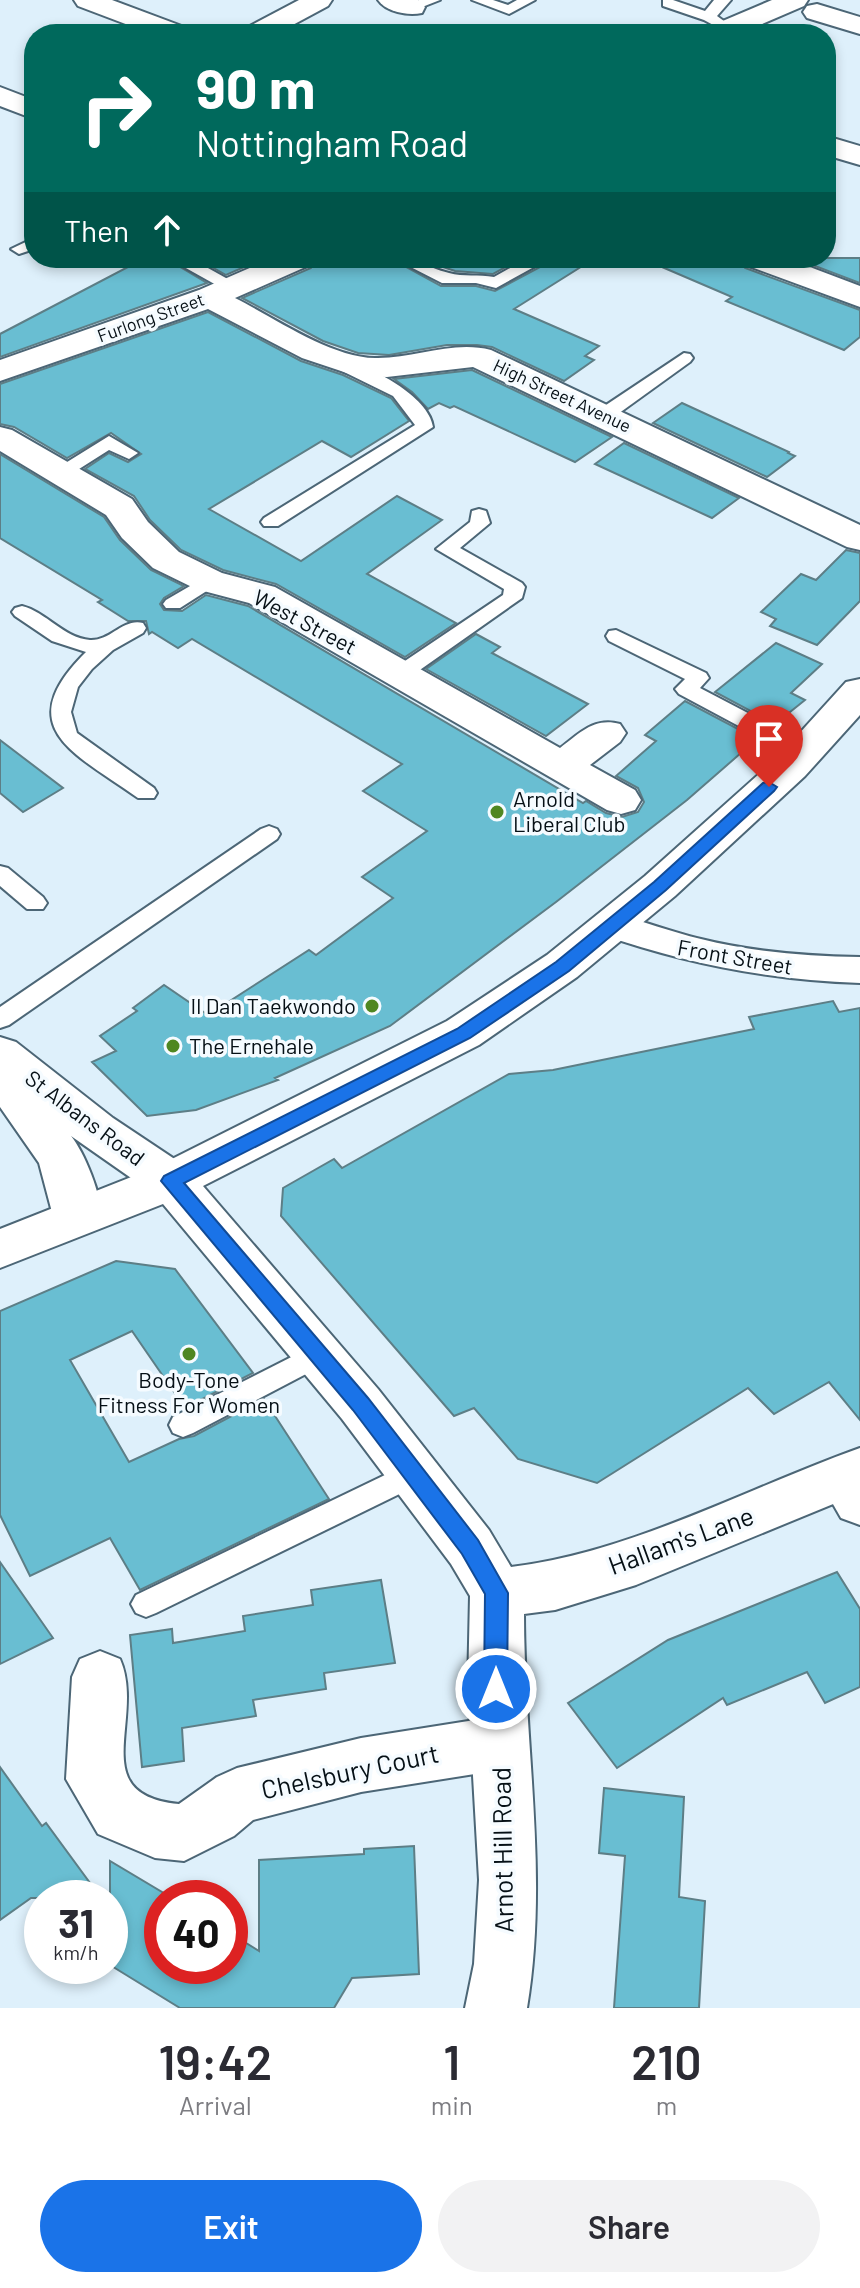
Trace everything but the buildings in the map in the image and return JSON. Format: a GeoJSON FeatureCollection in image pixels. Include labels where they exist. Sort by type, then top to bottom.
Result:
{"type":"FeatureCollection","features":[{"type":"Feature","properties":{"kind":"street"},"geometry":{"type":"LineString","coordinates":[[275,24],[319,0]]}},
{"type":"Feature","properties":{"kind":"street"},"geometry":{"type":"LineString","coordinates":[[98,1],[153,24]]}},
{"type":"Feature","properties":{"kind":"street"},"geometry":{"type":"LineString","coordinates":[[742,24],[832,13]]}},
{"type":"Feature","properties":{"kind":"street"},"geometry":{"type":"LineString","coordinates":[[0,96],[24,106]]}},
{"type":"Feature","properties":{"kind":"street"},"geometry":{"type":"LineString","coordinates":[[836,148],[860,156]]}},
{"type":"Feature","properties":{"kind":"street","name":"Furlong Street"},"geometry":{"type":"LineString","coordinates":[[0,371],[221,292],[276,268]]}},
{"type":"Feature","properties":{"kind":"street"},"geometry":{"type":"LineString","coordinates":[[783,268],[860,297]]}},
{"type":"Feature","properties":{"kind":"street","name":"High Street Avenue"},"geometry":{"type":"LineString","coordinates":[[221,292],[342,364],[371,369],[402,367],[454,356],[479,357],[860,539]]}},
{"type":"Feature","properties":{"kind":"street","name":"West Street"},"geometry":{"type":"LineString","coordinates":[[0,437],[119,507],[135,530],[166,560],[209,581],[262,595],[621,800]]}},
{"type":"Feature","properties":{"kind":"street"},"geometry":{"type":"LineString","coordinates":[[0,1249],[171,1181],[463,1033],[522,994],[660,886],[805,752],[860,691]]}},
{"type":"Feature","properties":{"kind":"street"},"geometry":{"type":"LineString","coordinates":[[563,765],[606,733]]}},
{"type":"Feature","properties":{"kind":"street","name":"Front Street"},"geometry":{"type":"LineString","coordinates":[[613,925],[675,948],[749,963],[806,969],[860,970]]}},
{"type":"Feature","properties":{"kind":"street","name":"St Albans Road"},"geometry":{"type":"LineString","coordinates":[[0,1054],[97,1131],[171,1181]]}},
{"type":"Feature","properties":{"kind":"street"},"geometry":{"type":"LineString","coordinates":[[0,1071],[60,1155],[72,1188],[77,1216]]}},
{"type":"Feature","properties":{"kind":"street"},"geometry":{"type":"LineString","coordinates":[[171,1181],[414,1473],[470,1547],[497,1593]]}},
{"type":"Feature","properties":{"kind":"street","name":"Hallam's Lane"},"geometry":{"type":"LineString","coordinates":[[497,1593],[555,1586],[636,1561],[855,1483]]}},
{"type":"Feature","properties":{"kind":"street","name":"Arnot Hill Road"},"geometry":{"type":"LineString","coordinates":[[496,2008],[504,1964],[509,1880],[496,1689],[497,1593]]}},
{"type":"Feature","properties":{"kind":"street","name":"Chelsbury Court"},"geometry":{"type":"LineString","coordinates":[[100,1677],[95,1779],[118,1814],[155,1830],[184,1833],[214,1816],[237,1796],[361,1765],[500,1743]]}},
{"type":"Feature","properties":{"kind":"lane"},"geometry":{"type":"LineString","coordinates":[[479,0],[509,10],[528,0]]}},
{"type":"Feature","properties":{"kind":"lane"},"geometry":{"type":"LineString","coordinates":[[717,24],[714,7],[724,0]]}},
{"type":"Feature","properties":{"kind":"lane"},"geometry":{"type":"LineString","coordinates":[[668,3],[712,24]]}},
{"type":"Feature","properties":{"kind":"lane"},"geometry":{"type":"LineString","coordinates":[[190,268],[221,292]]}},
{"type":"Feature","properties":{"kind":"lane"},"geometry":{"type":"LineString","coordinates":[[424,268],[448,279],[476,278],[496,283],[523,268]]}},
{"type":"Feature","properties":{"kind":"lane"},"geometry":{"type":"LineString","coordinates":[[604,415],[684,358]]}},
{"type":"Feature","properties":{"kind":"lane"},"geometry":{"type":"LineString","coordinates":[[271,522],[424,427],[424,422],[399,392],[342,364]]}},
{"type":"Feature","properties":{"kind":"lane"},"geometry":{"type":"LineString","coordinates":[[61,472],[109,442],[129,453]]}},
{"type":"Feature","properties":{"kind":"lane"},"geometry":{"type":"LineString","coordinates":[[400,674],[512,598],[516,592],[515,587],[446,549],[480,523],[479,515]]}},
{"type":"Feature","properties":{"kind":"lane"},"geometry":{"type":"LineString","coordinates":[[173,604],[209,581]]}},
{"type":"Feature","properties":{"kind":"lane"},"geometry":{"type":"LineString","coordinates":[[22,612],[70,641],[86,647],[105,646]]}},
{"type":"Feature","properties":{"kind":"lane"},"geometry":{"type":"LineString","coordinates":[[136,628],[105,646],[81,668],[59,710],[59,724],[68,737],[146,793]]}},
{"type":"Feature","properties":{"kind":"lane"},"geometry":{"type":"LineString","coordinates":[[616,636],[699,678],[686,689],[805,752]]}},
{"type":"Feature","properties":{"kind":"lane"},"geometry":{"type":"LineString","coordinates":[[0,1019],[269,834]]}},
{"type":"Feature","properties":{"kind":"lane"},"geometry":{"type":"LineString","coordinates":[[4,884],[35,903]]}},
{"type":"Feature","properties":{"kind":"lane"},"geometry":{"type":"LineString","coordinates":[[183,1425],[317,1355]]}},
{"type":"Feature","properties":{"kind":"lane"},"geometry":{"type":"LineString","coordinates":[[146,1604],[414,1473]]}},
{"type":"Feature","properties":{"kind":"place","name":"Arnold Liberal Club"},"geometry":{"type":"Point","coordinates":[497,812]}},
{"type":"Feature","properties":{"kind":"place","name":"Il Dan Taekwondo"},"geometry":{"type":"Point","coordinates":[372,1006]}},
{"type":"Feature","properties":{"kind":"place","name":"The Ernehale"},"geometry":{"type":"Point","coordinates":[173,1046]}},
{"type":"Feature","properties":{"kind":"place","name":"Body-Tone Fitness For Women"},"geometry":{"type":"Point","coordinates":[189,1354]}},
{"type":"Feature","properties":{"kind":"route"},"geometry":{"type":"LineString","coordinates":[[496,1689],[497,1593],[470,1547],[360,1404],[171,1181],[463,1033],[562,966],[660,886],[769,787]]}}]}
